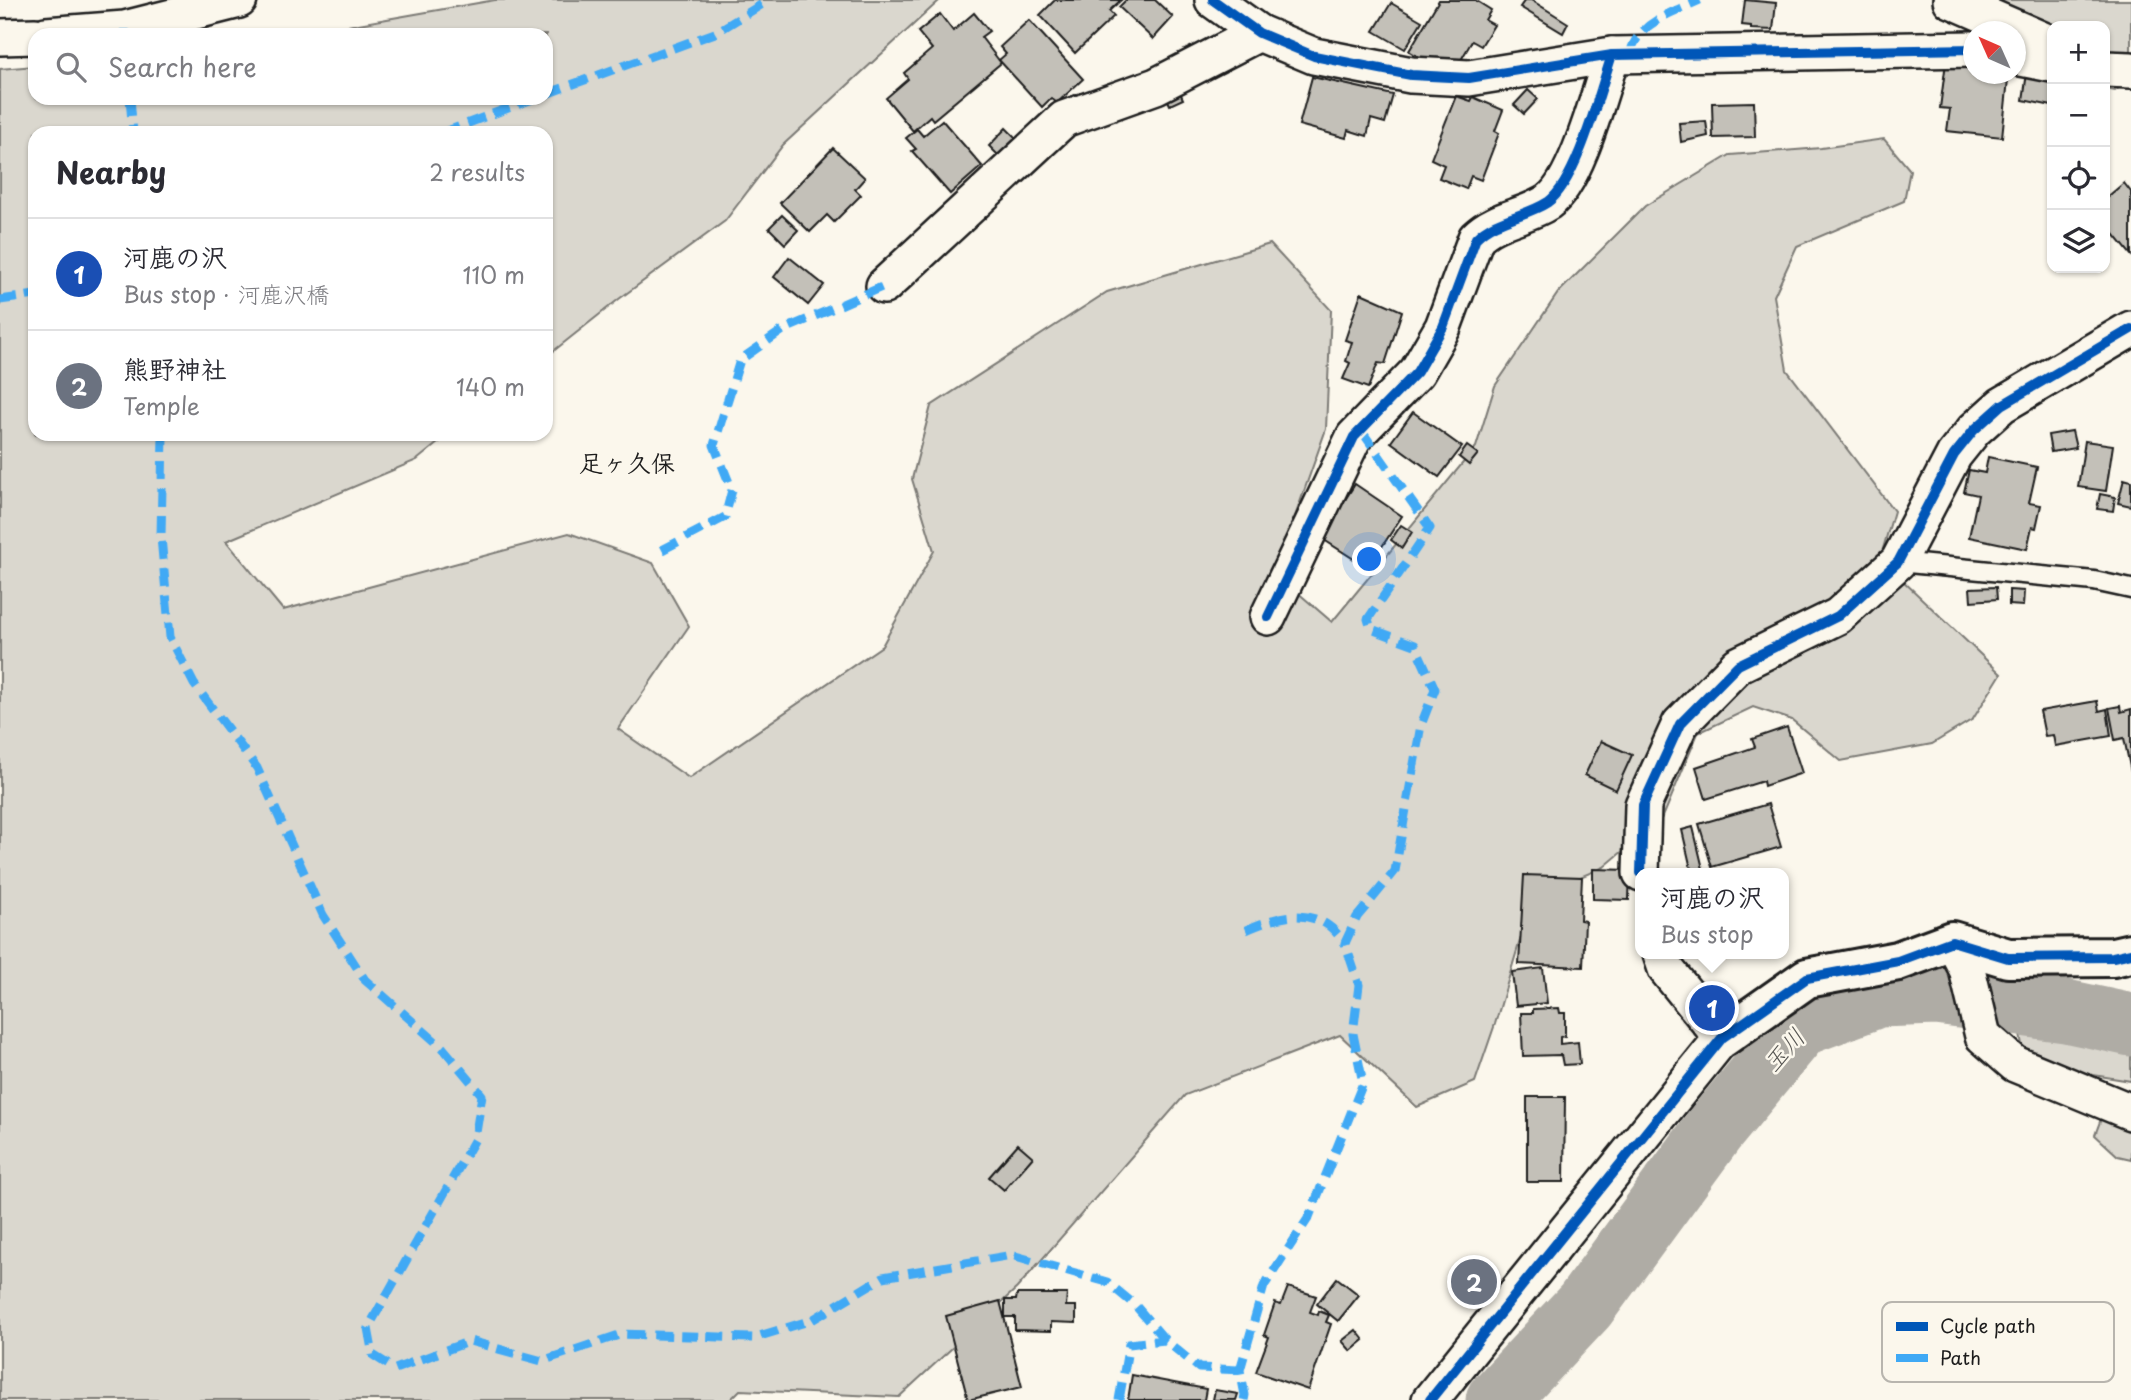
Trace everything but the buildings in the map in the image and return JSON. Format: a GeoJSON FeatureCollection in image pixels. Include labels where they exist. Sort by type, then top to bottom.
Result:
{"type":"FeatureCollection","features":[{"type":"Feature","properties":{"kind":"street"},"geometry":{"type":"LineString","coordinates":[[129,28],[239,0]]}},
{"type":"Feature","properties":{"kind":"street"},"geometry":{"type":"LineString","coordinates":[[1213,0],[1259,33],[1314,55],[1411,75],[1469,78],[1612,55],[1963,49]]}},
{"type":"Feature","properties":{"kind":"street"},"geometry":{"type":"LineString","coordinates":[[1951,0],[2047,42]]}},
{"type":"Feature","properties":{"kind":"street"},"geometry":{"type":"LineString","coordinates":[[884,286],[1064,119],[1156,86],[1259,33]]}},
{"type":"Feature","properties":{"kind":"street"},"geometry":{"type":"LineString","coordinates":[[0,37],[28,36]]}},
{"type":"Feature","properties":{"kind":"street"},"geometry":{"type":"LineString","coordinates":[[1268,617],[1354,437],[1417,372],[1443,327],[1476,238],[1487,227],[1549,202],[1571,175],[1612,55]]}},
{"type":"Feature","properties":{"kind":"street"},"geometry":{"type":"LineString","coordinates":[[2026,59],[2047,63]]}},
{"type":"Feature","properties":{"kind":"street"},"geometry":{"type":"LineString","coordinates":[[2110,69],[2131,70]]}},
{"type":"Feature","properties":{"kind":"street"},"geometry":{"type":"LineString","coordinates":[[1641,868],[1643,805],[1680,724],[1738,665],[1838,615],[1898,562],[1954,455],[1974,430],[2002,405],[2131,329]]}},
{"type":"Feature","properties":{"kind":"street"},"geometry":{"type":"LineString","coordinates":[[1430,1400],[1721,1038],[1807,978],[1898,961],[1960,955],[2008,958],[2113,957],[2131,953]]}},
{"type":"Feature","properties":{"kind":"street"},"geometry":{"type":"LineString","coordinates":[[1960,955],[1983,1036],[2015,1064],[2131,1112]]}},
{"type":"Feature","properties":{"kind":"street"},"geometry":{"type":"LineString","coordinates":[[1663,959],[1666,969],[1721,1038]]}},
{"type":"Feature","properties":{"kind":"lane"},"geometry":{"type":"LineString","coordinates":[[1898,562],[2094,581],[2131,589]]}},
{"type":"Feature","properties":{"kind":"shaded area"},"geometry":{"type":"Polygon","coordinates":[[[495,0],[940,0],[783,145],[725,221],[553,351],[553,126],[28,126],[28,441],[440,441],[417,460],[226,541],[283,610],[569,533],[653,563],[689,626],[618,729],[689,778],[882,646],[934,551],[912,479],[931,406],[1107,292],[1270,244],[1331,310],[1326,429],[1275,573],[1332,622],[1476,447],[1495,386],[1558,293],[1645,206],[1730,155],[1821,148],[1884,139],[1910,170],[1904,201],[1797,246],[1774,296],[1787,370],[1894,511],[1880,559],[2001,674],[1973,719],[1932,744],[1841,761],[1792,720],[1753,707],[1698,733],[1663,817],[1604,867],[1533,897],[1475,1082],[1417,1107],[1340,1035],[1185,1095],[1017,1288],[899,1397],[740,1390],[730,1400],[0,1400],[0,69],[28,67],[28,105],[553,105],[553,28],[336,28],[495,0]]]}},
{"type":"Feature","properties":{"kind":"shaded area"},"geometry":{"type":"Polygon","coordinates":[[[1964,0],[2131,0],[2131,79],[2115,91],[2110,90],[2110,21],[2047,21],[2047,27],[2026,30],[2026,21],[1972,21],[1964,0]]]}},
{"type":"Feature","properties":{"kind":"shaded area"},"geometry":{"type":"Polygon","coordinates":[[[2045,1012],[2131,1031],[2131,1081],[2087,1074],[2050,1073],[2024,1057],[2019,1028],[2045,1012]]]}},
{"type":"Feature","properties":{"kind":"shaded area"},"geometry":{"type":"Polygon","coordinates":[[[2131,1097],[2131,1159],[2118,1156],[2095,1135],[2101,1119],[2131,1097]]]}},
{"type":"Feature","properties":{"kind":"waterway","name":"玉川"},"geometry":{"type":"LineString","coordinates":[[1497,1400],[1585,1306],[1714,1130],[1801,1025],[1878,996],[1937,994],[2066,1011],[2131,1025]]}},
{"type":"Feature","properties":{"kind":"marked path"},"geometry":{"type":"LineString","coordinates":[[553,91],[715,33],[769,0]]}},
{"type":"Feature","properties":{"kind":"marked path"},"geometry":{"type":"LineString","coordinates":[[1630,54],[1634,43],[1648,26],[1700,0]]}},
{"type":"Feature","properties":{"kind":"marked path"},"geometry":{"type":"LineString","coordinates":[[131,105],[132,126]]}},
{"type":"Feature","properties":{"kind":"marked path"},"geometry":{"type":"LineString","coordinates":[[461,126],[516,105]]}},
{"type":"Feature","properties":{"kind":"marked path"},"geometry":{"type":"LineString","coordinates":[[662,550],[725,517],[732,490],[714,445],[740,360],[783,330],[884,286]]}},
{"type":"Feature","properties":{"kind":"marked path"},"geometry":{"type":"LineString","coordinates":[[0,300],[28,296]]}},
{"type":"Feature","properties":{"kind":"marked path"},"geometry":{"type":"LineString","coordinates":[[1244,1400],[1240,1370],[1264,1286],[1309,1217],[1363,1083],[1353,1034],[1359,985],[1345,943],[1357,917],[1395,871],[1421,725],[1435,689],[1415,645],[1371,629],[1368,619],[1430,528],[1361,430]]}},
{"type":"Feature","properties":{"kind":"marked path"},"geometry":{"type":"LineString","coordinates":[[163,441],[161,537],[170,637],[194,684],[257,768],[323,915],[365,980],[443,1048],[482,1095],[475,1139],[368,1328],[373,1355],[395,1369],[470,1341],[542,1361],[622,1334],[753,1338],[812,1320],[883,1277],[1012,1255],[1107,1282],[1135,1305],[1165,1340],[1199,1368],[1240,1370]]}},
{"type":"Feature","properties":{"kind":"marked path"},"geometry":{"type":"LineString","coordinates":[[1246,930],[1276,919],[1306,917],[1329,926],[1345,943]]}},
{"type":"Feature","properties":{"kind":"marked path"},"geometry":{"type":"LineString","coordinates":[[1119,1400],[1129,1344],[1165,1340]]}},
{"type":"Feature","properties":{"kind":"cycle path"},"geometry":{"type":"LineString","coordinates":[[1213,0],[1259,33],[1314,56],[1411,75],[1469,78],[1612,55],[1963,49]]}},
{"type":"Feature","properties":{"kind":"cycle path"},"geometry":{"type":"LineString","coordinates":[[1268,617],[1354,437],[1417,372],[1443,327],[1476,238],[1492,226],[1548,202],[1569,176],[1612,55]]}},
{"type":"Feature","properties":{"kind":"cycle path"},"geometry":{"type":"LineString","coordinates":[[1641,868],[1643,805],[1680,724],[1738,665],[1838,616],[1898,562],[1954,455],[1974,430],[2002,405],[2131,329]]}},
{"type":"Feature","properties":{"kind":"cycle path"},"geometry":{"type":"LineString","coordinates":[[1430,1400],[1722,1038],[1807,978],[1898,961],[1952,941],[2008,958],[2113,957],[2131,953]]}},
{"type":"Feature","properties":{"kind":"place","name":"河鹿の沢"},"geometry":{"type":"Point","coordinates":[1712,1008]}},
{"type":"Feature","properties":{"kind":"place","name":"熊野神社"},"geometry":{"type":"Point","coordinates":[1474,1282]}},
{"type":"Feature","properties":{"kind":"district","name":"足ヶ久保"},"geometry":{"type":"Point","coordinates":[627,462]}}]}
